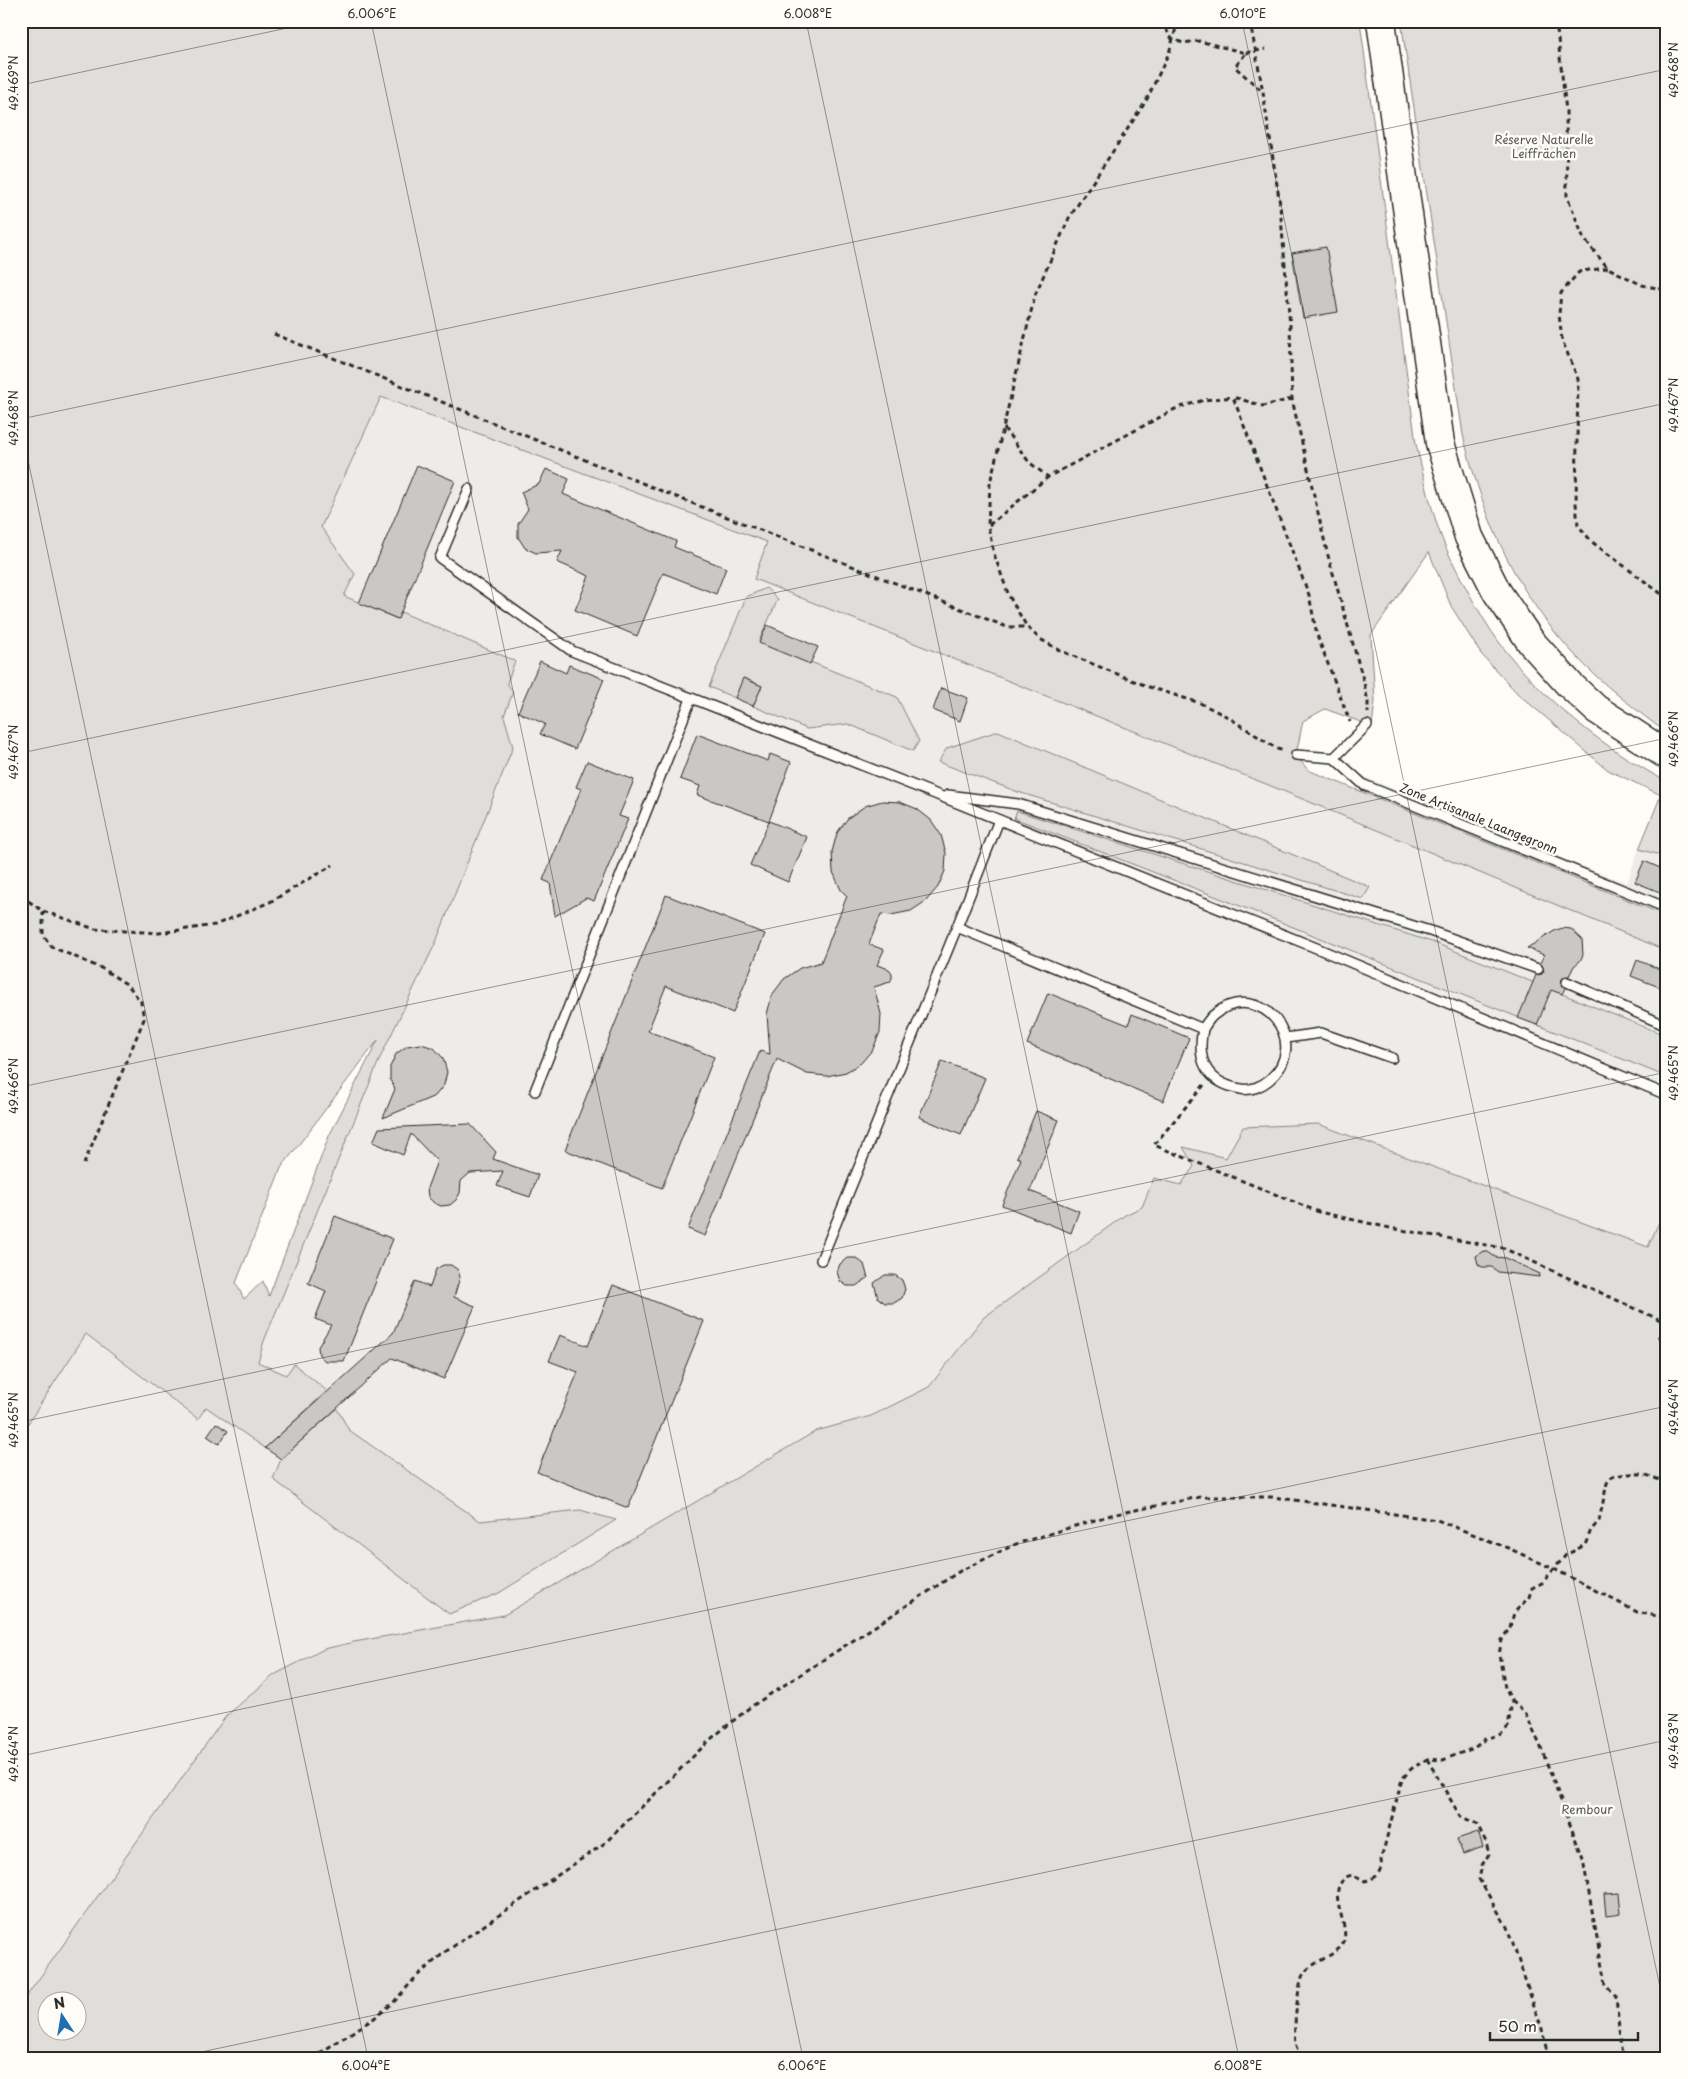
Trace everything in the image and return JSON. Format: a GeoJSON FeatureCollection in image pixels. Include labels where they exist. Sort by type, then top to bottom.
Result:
{"type":"FeatureCollection","features":[{"type":"Feature","properties":{"kind":"main road"},"geometry":{"type":"LineString","coordinates":[[1381,21],[1440,443],[1469,537],[1497,592],[1531,642],[1569,684],[1596,709],[1667,756]]}},
{"type":"Feature","properties":{"kind":"lane"},"geometry":{"type":"LineString","coordinates":[[469,489],[440,558],[572,651],[935,794],[1314,947],[1667,1095]]}},
{"type":"Feature","properties":{"kind":"lane"},"geometry":{"type":"LineString","coordinates":[[535,1091],[691,699]]}},
{"type":"Feature","properties":{"kind":"lane"},"geometry":{"type":"LineString","coordinates":[[1296,755],[1334,758],[1367,725]]}},
{"type":"Feature","properties":{"kind":"lane","name":"Zone Artisanale Laangegronn"},"geometry":{"type":"LineString","coordinates":[[1334,758],[1364,785],[1667,908]]}},
{"type":"Feature","properties":{"kind":"lane"},"geometry":{"type":"LineString","coordinates":[[935,794],[1018,804],[1423,929],[1538,969]]}},
{"type":"Feature","properties":{"kind":"lane"},"geometry":{"type":"LineString","coordinates":[[821,1260],[958,927],[999,820]]}},
{"type":"Feature","properties":{"kind":"lane"},"geometry":{"type":"LineString","coordinates":[[958,927],[1203,1029]]}},
{"type":"Feature","properties":{"kind":"lane"},"geometry":{"type":"LineString","coordinates":[[1567,982],[1667,1026]]}},
{"type":"Feature","properties":{"kind":"lane"},"geometry":{"type":"LineString","coordinates":[[1248,1003],[1265,1009],[1278,1021],[1286,1038],[1285,1056],[1277,1073],[1263,1085],[1245,1090],[1226,1087],[1211,1076],[1202,1062],[1199,1045],[1203,1029],[1214,1014],[1230,1005],[1248,1003]]}},
{"type":"Feature","properties":{"kind":"lane"},"geometry":{"type":"LineString","coordinates":[[1286,1038],[1322,1033],[1392,1058]]}},
{"type":"Feature","properties":{"kind":"path"},"geometry":{"type":"LineString","coordinates":[[1161,21],[1172,39],[1183,43],[1199,41],[1246,53],[1266,50]]}},
{"type":"Feature","properties":{"kind":"path"},"geometry":{"type":"LineString","coordinates":[[1178,21],[1170,53],[1146,101],[1068,218],[1034,295],[990,483],[988,526],[994,554],[1009,596],[1027,627],[1040,639],[1061,651],[1149,687],[1200,704],[1228,716],[1277,748],[1296,755]]}},
{"type":"Feature","properties":{"kind":"path"},"geometry":{"type":"LineString","coordinates":[[1250,21],[1280,205],[1290,326],[1292,400],[1327,552],[1364,683],[1368,702],[1367,725]]}},
{"type":"Feature","properties":{"kind":"path"},"geometry":{"type":"LineString","coordinates":[[1556,21],[1566,111],[1567,196],[1584,239],[1608,268],[1642,285],[1667,290]]}},
{"type":"Feature","properties":{"kind":"path"},"geometry":{"type":"LineString","coordinates":[[1246,53],[1235,67],[1263,92]]}},
{"type":"Feature","properties":{"kind":"path"},"geometry":{"type":"LineString","coordinates":[[1608,268],[1580,272],[1561,293],[1558,314],[1562,340],[1578,379],[1576,503],[1578,525],[1592,542],[1667,598]]}},
{"type":"Feature","properties":{"kind":"path"},"geometry":{"type":"LineString","coordinates":[[274,334],[684,500],[1008,627],[1027,627]]}},
{"type":"Feature","properties":{"kind":"path"},"geometry":{"type":"LineString","coordinates":[[988,526],[1048,477],[1177,408],[1204,400],[1233,397],[1263,406],[1292,400]]}},
{"type":"Feature","properties":{"kind":"path"},"geometry":{"type":"LineString","coordinates":[[1233,397],[1309,595],[1317,635],[1356,736]]}},
{"type":"Feature","properties":{"kind":"path"},"geometry":{"type":"LineString","coordinates":[[1004,428],[1030,462],[1048,477]]}},
{"type":"Feature","properties":{"kind":"path"},"geometry":{"type":"LineString","coordinates":[[21,896],[43,911],[95,929],[159,933],[214,925],[270,902],[333,865]]}},
{"type":"Feature","properties":{"kind":"path"},"geometry":{"type":"LineString","coordinates":[[43,911],[43,935],[52,947],[101,968],[128,985],[141,1002],[144,1020],[84,1164]]}},
{"type":"Feature","properties":{"kind":"path"},"geometry":{"type":"LineString","coordinates":[[1211,1076],[1154,1145],[1319,1212],[1390,1228],[1503,1248],[1667,1323]]}},
{"type":"Feature","properties":{"kind":"path"},"geometry":{"type":"LineString","coordinates":[[1622,2058],[1616,1996],[1605,1984],[1583,1859],[1525,1713],[1512,1701],[1504,1688],[1499,1654],[1502,1640],[1510,1627],[1514,1613],[1529,1597],[1532,1588],[1542,1583],[1566,1555],[1585,1545],[1591,1530],[1599,1521],[1607,1483],[1612,1477],[1639,1473],[1655,1477],[1667,1484]]}},
{"type":"Feature","properties":{"kind":"path"},"geometry":{"type":"LineString","coordinates":[[312,2058],[373,2019],[392,2003],[417,1976],[445,1952],[605,1843],[712,1738],[749,1708],[960,1572],[1016,1544],[1111,1515],[1200,1498],[1273,1497],[1437,1520],[1508,1548],[1554,1569],[1637,1612],[1667,1618]]}},
{"type":"Feature","properties":{"kind":"path"},"geometry":{"type":"LineString","coordinates":[[1300,2058],[1294,2043],[1297,2003],[1303,1975],[1321,1959],[1336,1952],[1344,1944],[1345,1932],[1337,1895],[1340,1883],[1346,1876],[1355,1875],[1365,1880],[1372,1879],[1378,1874],[1382,1865],[1402,1779],[1427,1759],[1443,1760],[1474,1748],[1485,1739],[1501,1734],[1508,1727],[1512,1701]]}},
{"type":"Feature","properties":{"kind":"path"},"geometry":{"type":"LineString","coordinates":[[1427,1759],[1460,1816],[1477,1824],[1486,1842],[1489,1854],[1482,1865],[1478,1879],[1507,1927],[1542,2029],[1548,2058]]}},
{"type":"Feature","properties":{"kind":"shaded area"},"geometry":{"type":"Polygon","coordinates":[[[381,397],[767,542],[755,579],[1276,788],[1667,951],[1667,1254],[1318,1124],[1234,1145],[1226,1158],[1183,1147],[1194,1166],[1181,1185],[1154,1178],[1142,1207],[1125,1215],[983,1318],[929,1387],[871,1416],[816,1431],[504,1615],[324,1649],[274,1675],[226,1716],[21,2004],[21,1434],[86,1334],[198,1419],[206,1407],[265,1448],[327,1391],[295,1364],[286,1375],[258,1362],[264,1341],[380,1058],[436,942],[513,747],[504,716],[513,692],[507,683],[515,661],[398,619],[344,596],[355,574],[321,527],[381,397]]]}},
{"type":"Feature","properties":{"kind":"shaded area"},"geometry":{"type":"Polygon","coordinates":[[[1367,778],[1549,854],[1627,883],[1639,849],[1667,857],[1667,916],[1361,791],[1367,778]]]}},
{"type":"Feature","properties":{"kind":"green space"},"geometry":{"type":"Polygon","coordinates":[[[21,21],[1360,21],[1416,444],[1440,534],[1477,608],[1516,664],[1555,703],[1597,738],[1667,782],[1667,857],[1639,849],[1661,795],[1608,770],[1518,694],[1481,654],[1451,606],[1429,552],[1371,635],[1375,701],[1372,726],[1325,709],[1303,721],[1296,755],[1308,770],[1667,916],[1667,951],[1276,788],[754,579],[767,542],[381,397],[321,527],[355,574],[344,596],[397,619],[401,612],[515,661],[507,683],[513,692],[504,716],[513,747],[436,942],[380,1058],[264,1341],[258,1362],[286,1375],[294,1364],[327,1391],[265,1448],[206,1407],[198,1419],[86,1334],[21,1434],[21,21]],[[378,1040],[281,1168],[236,1283],[244,1299],[263,1281],[269,1296],[329,1136],[378,1040]]]}},
{"type":"Feature","properties":{"kind":"green space","name":"Réserve Naturelle Leiffrächen"},"geometry":{"type":"Polygon","coordinates":[[[1401,21],[1667,21],[1667,732],[1655,725],[1624,700],[1592,672],[1564,643],[1540,613],[1520,582],[1502,548],[1487,513],[1463,435],[1401,21]]]}},
{"type":"Feature","properties":{"kind":"green space"},"geometry":{"type":"Polygon","coordinates":[[[766,588],[778,599],[759,641],[897,697],[919,741],[913,751],[848,724],[807,729],[753,706],[762,686],[744,678],[735,698],[709,687],[746,597],[766,588]]]}},
{"type":"Feature","properties":{"kind":"green space"},"geometry":{"type":"Polygon","coordinates":[[[998,731],[1370,887],[1363,899],[1018,792],[938,762],[947,748],[998,731]]]}},
{"type":"Feature","properties":{"kind":"green space"},"geometry":{"type":"Polygon","coordinates":[[[1017,811],[1435,943],[1667,1036],[1667,1077],[1253,911],[1014,818],[1017,811]]]}},
{"type":"Feature","properties":{"kind":"green space","name":"Rembour"},"geometry":{"type":"Polygon","coordinates":[[[1318,1124],[1648,1247],[1667,1204],[1667,2058],[21,2058],[21,2004],[226,1716],[274,1675],[324,1649],[504,1615],[816,1431],[871,1416],[929,1387],[983,1318],[1125,1215],[1142,1207],[1154,1178],[1181,1185],[1194,1166],[1183,1147],[1226,1158],[1243,1127],[1318,1124]]]}},
{"type":"Feature","properties":{"kind":"green space"},"geometry":{"type":"Polygon","coordinates":[[[337,1409],[349,1430],[480,1521],[580,1510],[616,1520],[499,1593],[449,1614],[273,1479],[281,1459],[337,1409]]]}},
{"type":"Feature","properties":{"kind":"building"},"geometry":{"type":"Polygon","coordinates":[[[1326,247],[1338,312],[1303,318],[1292,253],[1326,247]]]}},
{"type":"Feature","properties":{"kind":"building"},"geometry":{"type":"Polygon","coordinates":[[[417,465],[455,481],[398,619],[359,603],[417,465]]]}},
{"type":"Feature","properties":{"kind":"building"},"geometry":{"type":"Polygon","coordinates":[[[546,469],[569,479],[563,494],[676,541],[674,547],[726,568],[716,594],[663,573],[637,636],[575,610],[589,576],[557,562],[562,551],[536,553],[525,548],[518,537],[518,524],[528,509],[521,492],[539,484],[546,469]]]}},
{"type":"Feature","properties":{"kind":"building"},"geometry":{"type":"Polygon","coordinates":[[[767,625],[818,647],[810,664],[759,643],[767,625]]]}},
{"type":"Feature","properties":{"kind":"building"},"geometry":{"type":"Polygon","coordinates":[[[540,661],[566,673],[569,665],[604,679],[575,749],[540,734],[545,724],[518,712],[540,661]]]}},
{"type":"Feature","properties":{"kind":"building"},"geometry":{"type":"Polygon","coordinates":[[[743,678],[762,686],[753,706],[735,698],[743,678]]]}},
{"type":"Feature","properties":{"kind":"building"},"geometry":{"type":"Polygon","coordinates":[[[941,688],[968,698],[960,721],[933,710],[941,688]]]}},
{"type":"Feature","properties":{"kind":"building"},"geometry":{"type":"Polygon","coordinates":[[[697,734],[768,761],[770,754],[791,762],[769,821],[697,795],[700,786],[680,779],[697,734]]]}},
{"type":"Feature","properties":{"kind":"building"},"geometry":{"type":"Polygon","coordinates":[[[587,761],[634,780],[619,816],[628,819],[594,901],[586,898],[555,916],[550,883],[543,880],[581,789],[576,787],[587,761]]]}},
{"type":"Feature","properties":{"kind":"building"},"geometry":{"type":"Polygon","coordinates":[[[882,801],[900,802],[917,809],[931,820],[941,835],[946,853],[945,871],[938,887],[926,901],[911,911],[891,915],[881,914],[869,944],[884,950],[877,965],[889,969],[892,973],[890,982],[874,987],[881,1014],[880,1032],[873,1049],[861,1063],[846,1072],[827,1076],[807,1074],[777,1059],[705,1236],[688,1229],[760,1051],[770,1054],[767,1014],[772,995],[784,979],[800,968],[821,962],[847,896],[841,890],[833,872],[832,852],[837,833],[848,818],[865,806],[882,801]]]}},
{"type":"Feature","properties":{"kind":"building"},"geometry":{"type":"Polygon","coordinates":[[[769,821],[807,837],[788,882],[750,865],[769,821]]]}},
{"type":"Feature","properties":{"kind":"building"},"geometry":{"type":"Polygon","coordinates":[[[1644,861],[1667,871],[1667,895],[1635,882],[1644,861]]]}},
{"type":"Feature","properties":{"kind":"building"},"geometry":{"type":"Polygon","coordinates":[[[666,895],[765,934],[733,1013],[666,986],[648,1031],[714,1057],[662,1188],[565,1150],[666,895]]]}},
{"type":"Feature","properties":{"kind":"building"},"geometry":{"type":"Polygon","coordinates":[[[1563,928],[1571,929],[1582,939],[1583,955],[1580,961],[1574,966],[1569,976],[1562,979],[1561,983],[1565,988],[1562,994],[1551,990],[1537,1025],[1518,1018],[1536,975],[1542,974],[1544,971],[1540,963],[1544,955],[1527,948],[1556,930],[1563,928]]]}},
{"type":"Feature","properties":{"kind":"building"},"geometry":{"type":"Polygon","coordinates":[[[1637,960],[1667,972],[1667,990],[1631,976],[1637,960]]]}},
{"type":"Feature","properties":{"kind":"building"},"geometry":{"type":"Polygon","coordinates":[[[1048,993],[1128,1025],[1132,1014],[1189,1038],[1163,1101],[1027,1044],[1048,993]]]}},
{"type":"Feature","properties":{"kind":"building"},"geometry":{"type":"Polygon","coordinates":[[[421,1044],[434,1048],[443,1058],[447,1072],[444,1085],[435,1096],[383,1118],[395,1089],[390,1080],[390,1067],[396,1054],[407,1046],[421,1044]]]}},
{"type":"Feature","properties":{"kind":"building"},"geometry":{"type":"Polygon","coordinates":[[[942,1061],[985,1078],[961,1135],[919,1117],[942,1061]]]}},
{"type":"Feature","properties":{"kind":"building"},"geometry":{"type":"Polygon","coordinates":[[[1036,1111],[1059,1120],[1030,1191],[1079,1211],[1071,1233],[1002,1205],[1021,1159],[1017,1157],[1036,1111]]]}},
{"type":"Feature","properties":{"kind":"building"},"geometry":{"type":"Polygon","coordinates":[[[470,1124],[496,1152],[493,1159],[538,1175],[530,1197],[497,1186],[503,1171],[470,1173],[461,1181],[460,1193],[456,1200],[450,1205],[441,1206],[434,1203],[428,1197],[427,1188],[437,1161],[411,1134],[403,1155],[373,1142],[379,1128],[470,1124]]]}},
{"type":"Feature","properties":{"kind":"building"},"geometry":{"type":"Polygon","coordinates":[[[335,1216],[393,1239],[344,1361],[325,1361],[319,1355],[318,1347],[331,1325],[315,1319],[326,1291],[308,1283],[335,1216]]]}},
{"type":"Feature","properties":{"kind":"building"},"geometry":{"type":"Polygon","coordinates":[[[1483,1251],[1495,1257],[1505,1258],[1540,1274],[1539,1277],[1498,1272],[1492,1267],[1482,1267],[1478,1264],[1476,1256],[1483,1251]]]}},
{"type":"Feature","properties":{"kind":"building"},"geometry":{"type":"Polygon","coordinates":[[[847,1258],[856,1258],[864,1264],[868,1278],[856,1286],[847,1286],[840,1281],[837,1272],[840,1264],[847,1258]]]}},
{"type":"Feature","properties":{"kind":"building"},"geometry":{"type":"Polygon","coordinates":[[[443,1265],[451,1265],[458,1270],[460,1277],[454,1297],[475,1306],[444,1379],[392,1358],[281,1459],[265,1448],[393,1333],[415,1281],[430,1287],[436,1269],[443,1265]]]}},
{"type":"Feature","properties":{"kind":"building"},"geometry":{"type":"Polygon","coordinates":[[[885,1275],[895,1275],[902,1280],[905,1289],[902,1298],[894,1303],[885,1303],[878,1298],[874,1283],[885,1275]]]}},
{"type":"Feature","properties":{"kind":"building"},"geometry":{"type":"Polygon","coordinates":[[[613,1285],[704,1321],[628,1508],[537,1472],[578,1372],[549,1361],[560,1335],[588,1346],[613,1285]]]}},
{"type":"Feature","properties":{"kind":"building"},"geometry":{"type":"Polygon","coordinates":[[[216,1423],[228,1431],[219,1444],[207,1436],[216,1423]]]}},
{"type":"Feature","properties":{"kind":"building"},"geometry":{"type":"Polygon","coordinates":[[[1478,1832],[1483,1847],[1463,1854],[1457,1839],[1478,1832]]]}},
{"type":"Feature","properties":{"kind":"building"},"geometry":{"type":"Polygon","coordinates":[[[1619,1893],[1621,1914],[1606,1916],[1604,1894],[1619,1893]]]}},
{"type":"Feature","properties":{"kind":"railway"},"geometry":{"type":"LineString","coordinates":[[1658,1338],[1667,1332]]}}]}
